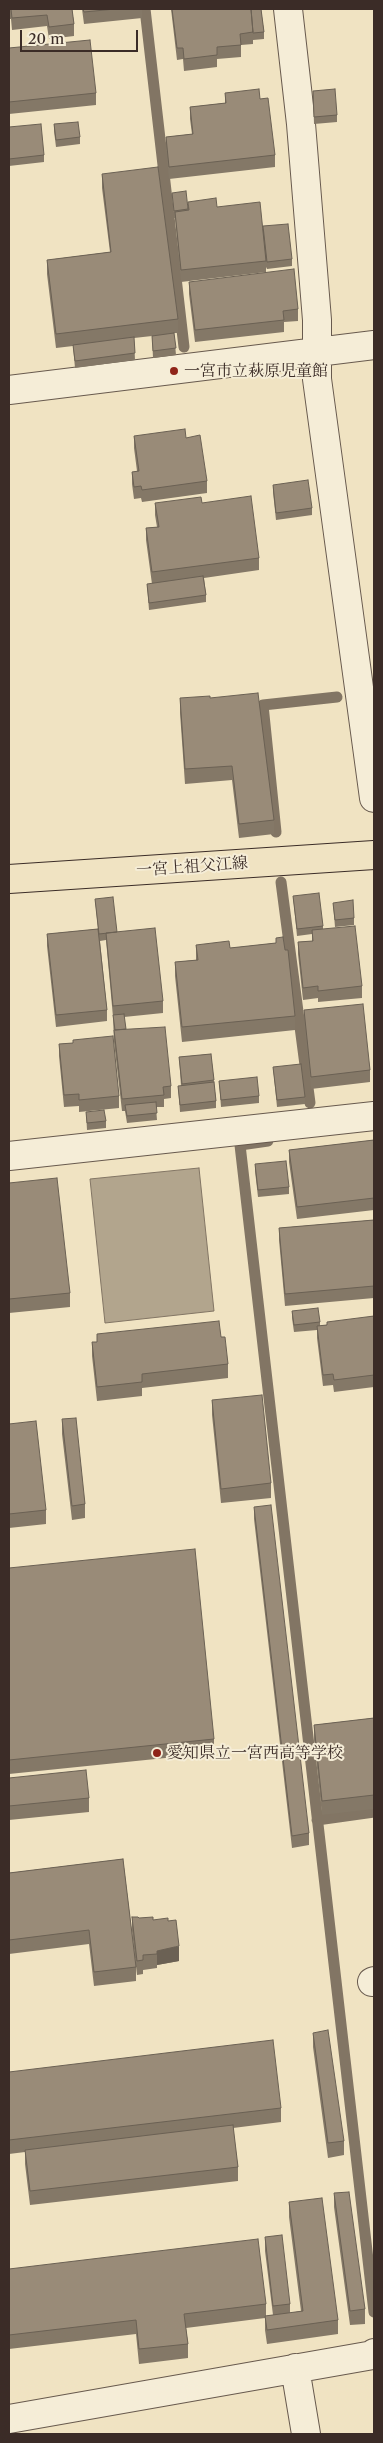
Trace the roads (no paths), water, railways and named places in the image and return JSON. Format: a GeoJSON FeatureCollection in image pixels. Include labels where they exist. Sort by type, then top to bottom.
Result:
{"type":"FeatureCollection","features":[{"type":"Feature","properties":{"kind":"main road","name":"一宮上祖父江線"},"geometry":{"type":"LineString","coordinates":[[9,879],[374,855]]}},
{"type":"Feature","properties":{"kind":"street"},"geometry":{"type":"LineString","coordinates":[[288,9],[302,124],[317,352],[317,379],[374,798]]}},
{"type":"Feature","properties":{"kind":"street"},"geometry":{"type":"LineString","coordinates":[[9,390],[374,345]]}},
{"type":"Feature","properties":{"kind":"street"},"geometry":{"type":"LineString","coordinates":[[9,1156],[374,1116]]}},
{"type":"Feature","properties":{"kind":"street"},"geometry":{"type":"LineString","coordinates":[[9,2419],[373,2355],[374,2353]]}},
{"type":"Feature","properties":{"kind":"street"},"geometry":{"type":"LineString","coordinates":[[295,2368],[306,2434]]}},
{"type":"Feature","properties":{"kind":"waterway"},"geometry":{"type":"LineString","coordinates":[[145,9],[184,347]]}},
{"type":"Feature","properties":{"kind":"waterway"},"geometry":{"type":"LineString","coordinates":[[276,832],[263,705],[337,697]]}},
{"type":"Feature","properties":{"kind":"waterway"},"geometry":{"type":"LineString","coordinates":[[281,882],[310,1103]]}},
{"type":"Feature","properties":{"kind":"waterway"},"geometry":{"type":"LineString","coordinates":[[268,1141],[240,1145],[374,2312]]}},
{"type":"Feature","properties":{"kind":"waterway"},"geometry":{"type":"LineString","coordinates":[[317,1820],[374,1812]]}},
{"type":"Feature","properties":{"kind":"place","name":"一宮市立萩原児童館"},"geometry":{"type":"Point","coordinates":[174,371]}},
{"type":"Feature","properties":{"kind":"place","name":"愛知県立一宮西高等学校"},"geometry":{"type":"Point","coordinates":[157,1753]}}]}
